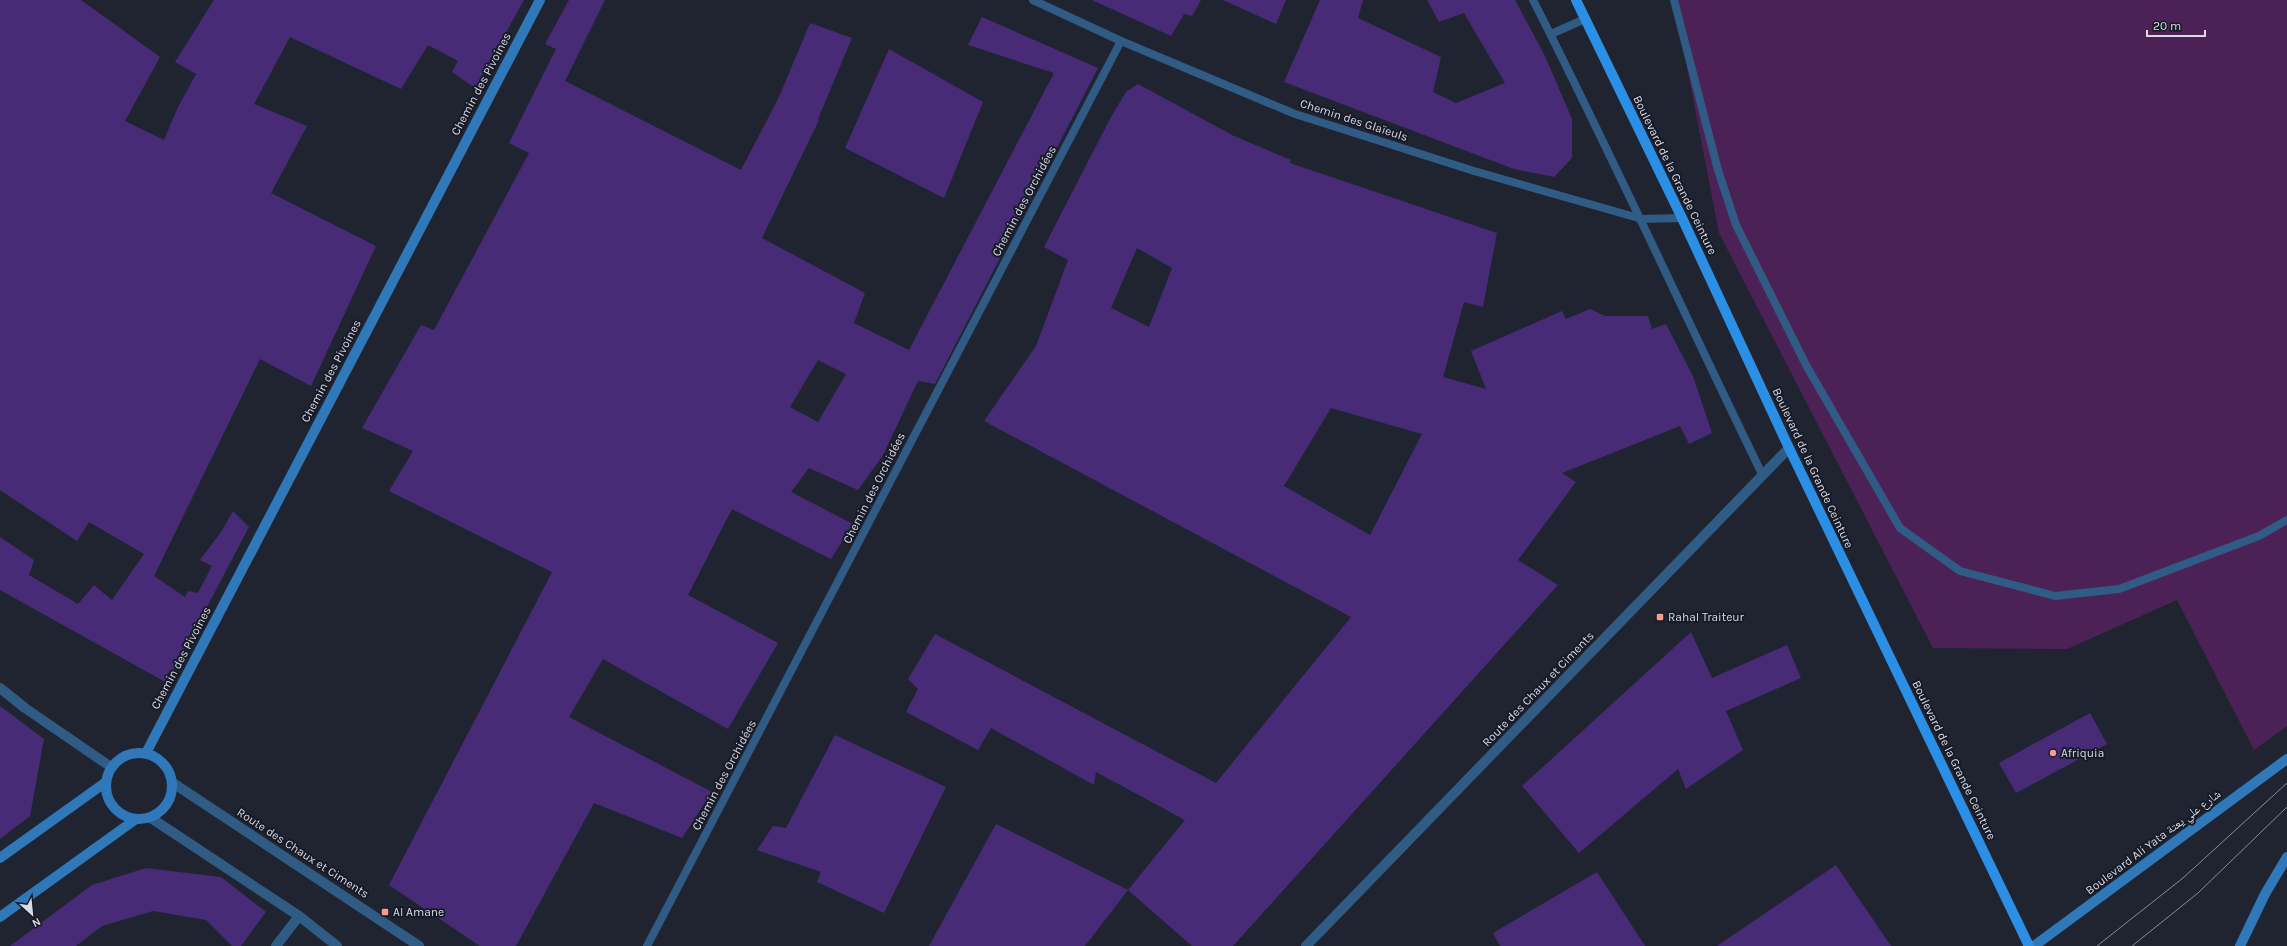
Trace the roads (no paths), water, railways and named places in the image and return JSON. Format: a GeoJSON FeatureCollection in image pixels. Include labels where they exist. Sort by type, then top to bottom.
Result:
{"type":"FeatureCollection","features":[{"type":"Feature","properties":{"kind":"main road","name":"Boulevard de la Grande Ceinture"},"geometry":{"type":"LineString","coordinates":[[1576,0],[1682,218],[1789,448],[2029,946]]}},
{"type":"Feature","properties":{"kind":"street","name":"Chemin des Pivoines"},"geometry":{"type":"LineString","coordinates":[[146,753],[540,0]]}},
{"type":"Feature","properties":{"kind":"street","name":"Route des Chaux et Ciments"},"geometry":{"type":"LineString","coordinates":[[1306,946],[1693,548],[1762,474],[1789,448]]}},
{"type":"Feature","properties":{"kind":"street"},"geometry":{"type":"LineString","coordinates":[[0,688],[25,708],[111,768]]}},
{"type":"Feature","properties":{"kind":"street"},"geometry":{"type":"LineString","coordinates":[[146,753],[156,757],[164,764],[170,773],[173,783],[172,794],[168,804],[151,818],[127,818],[117,812],[110,803],[106,793],[106,782],[111,768],[126,755],[146,753]]}},
{"type":"Feature","properties":{"kind":"street","name":"Boulevard Ali Yata شارع علي يعتة"},"geometry":{"type":"LineString","coordinates":[[2034,946],[2287,759]]}},
{"type":"Feature","properties":{"kind":"street"},"geometry":{"type":"LineString","coordinates":[[0,858],[60,813],[106,782]]}},
{"type":"Feature","properties":{"kind":"street","name":"Route des Chaux et Ciments"},"geometry":{"type":"LineString","coordinates":[[173,783],[419,946]]}},
{"type":"Feature","properties":{"kind":"street"},"geometry":{"type":"LineString","coordinates":[[151,818],[299,916],[337,946]]}},
{"type":"Feature","properties":{"kind":"street"},"geometry":{"type":"LineString","coordinates":[[0,917],[136,819]]}},
{"type":"Feature","properties":{"kind":"street"},"geometry":{"type":"LineString","coordinates":[[2240,946],[2265,894],[2287,857]]}},
{"type":"Feature","properties":{"kind":"street"},"geometry":{"type":"LineString","coordinates":[[276,946],[299,916]]}},
{"type":"Feature","properties":{"kind":"lane","name":"Chemin des Glaïeuls"},"geometry":{"type":"LineString","coordinates":[[1033,0],[1121,41],[1295,114],[1474,171],[1642,220],[1682,218]]}},
{"type":"Feature","properties":{"kind":"lane"},"geometry":{"type":"LineString","coordinates":[[1533,0],[1642,220],[1692,331],[1762,474]]}},
{"type":"Feature","properties":{"kind":"lane"},"geometry":{"type":"LineString","coordinates":[[1674,0],[1718,170],[1736,225],[1806,365],[1900,528],[1960,571],[2055,596],[2119,589],[2259,536],[2287,520]]}},
{"type":"Feature","properties":{"kind":"lane"},"geometry":{"type":"LineString","coordinates":[[1551,34],[1585,19]]}},
{"type":"Feature","properties":{"kind":"lane","name":"Chemin des Orchidées"},"geometry":{"type":"LineString","coordinates":[[647,946],[1121,41]]}},
{"type":"Feature","properties":{"kind":"tram line"},"geometry":{"type":"LineString","coordinates":[[2097,946],[2183,878],[2287,783]]}},
{"type":"Feature","properties":{"kind":"tram line"},"geometry":{"type":"LineString","coordinates":[[2132,946],[2198,893],[2287,807]]}},
{"type":"Feature","properties":{"kind":"place","name":"Rahal Traiteur"},"geometry":{"type":"Point","coordinates":[1660,617]}},
{"type":"Feature","properties":{"kind":"place","name":"Afriquia"},"geometry":{"type":"Point","coordinates":[2053,753]}},
{"type":"Feature","properties":{"kind":"place","name":"Al Amane"},"geometry":{"type":"Point","coordinates":[385,912]}}]}
